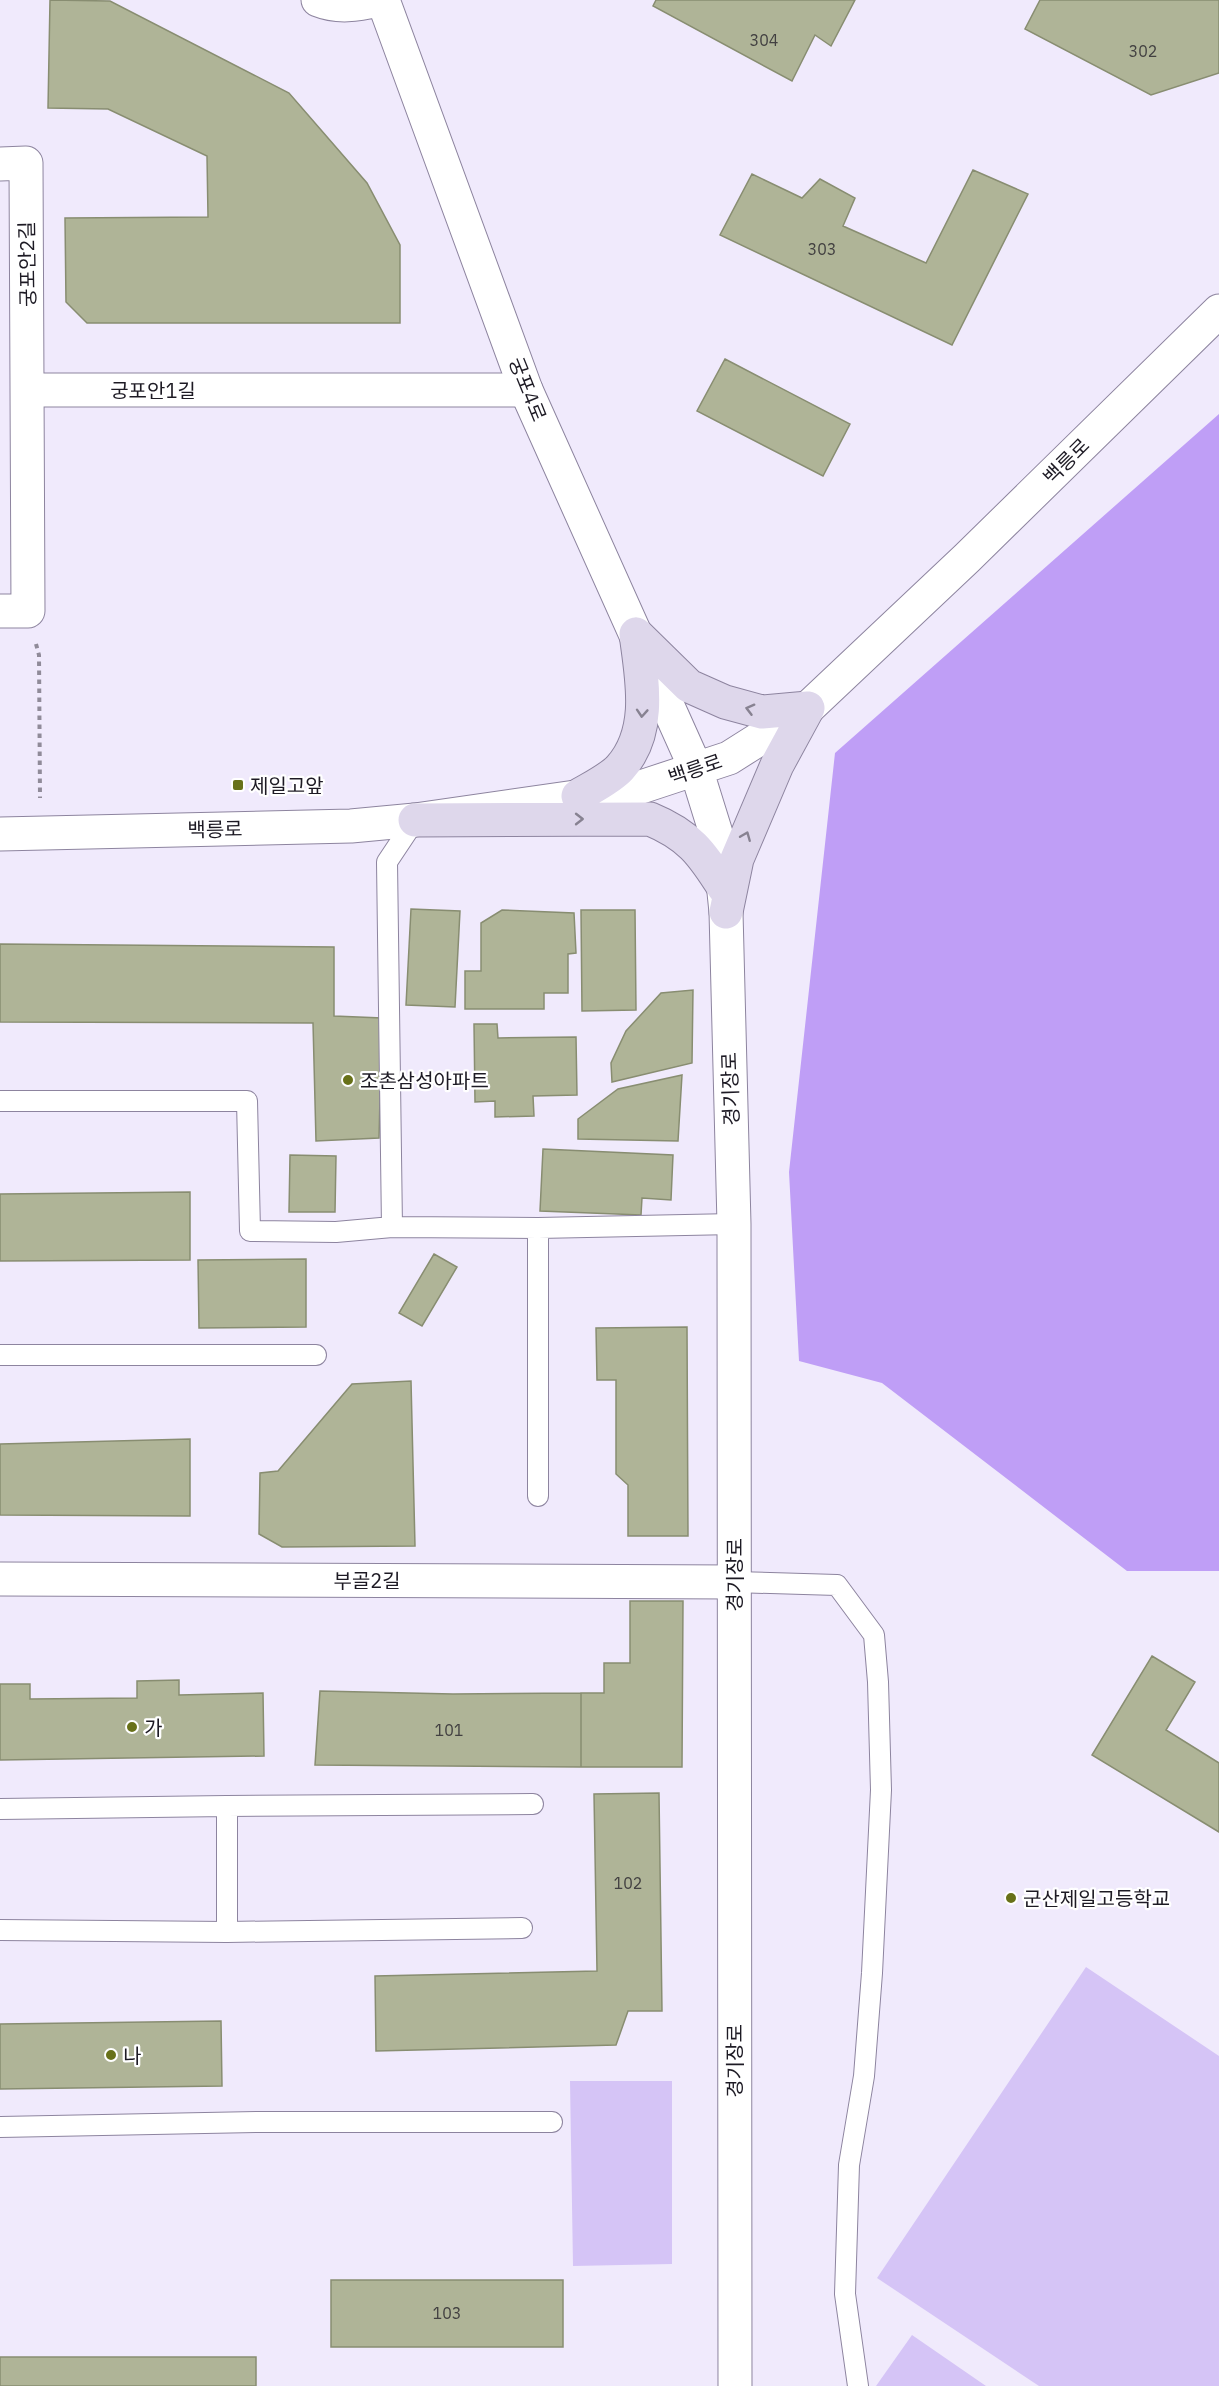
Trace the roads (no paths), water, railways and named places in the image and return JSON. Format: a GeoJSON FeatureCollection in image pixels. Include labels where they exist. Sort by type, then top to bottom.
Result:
{"type":"FeatureCollection","features":[{"type":"Feature","properties":{"kind":"main road"},"geometry":{"type":"LineString","coordinates":[[636,634],[689,686],[725,702],[762,712],[808,708]]}},
{"type":"Feature","properties":{"kind":"main road"},"geometry":{"type":"LineString","coordinates":[[578,796],[620,769],[640,735],[643,690],[636,634]]}},
{"type":"Feature","properties":{"kind":"main road"},"geometry":{"type":"LineString","coordinates":[[725,900],[737,859],[777,765],[808,708]]}},
{"type":"Feature","properties":{"kind":"main road"},"geometry":{"type":"LineString","coordinates":[[415,820],[650,819],[671,828],[703,854],[725,900]]}},
{"type":"Feature","properties":{"kind":"street"},"geometry":{"type":"LineString","coordinates":[[318,0],[328,4],[356,6],[378,0]]}},
{"type":"Feature","properties":{"kind":"street","name":"궁포4로"},"geometry":{"type":"LineString","coordinates":[[383,0],[526,390],[696,769]]}},
{"type":"Feature","properties":{"kind":"street","name":"궁포안2길"},"geometry":{"type":"LineString","coordinates":[[0,164],[26,163],[28,390]]}},
{"type":"Feature","properties":{"kind":"street","name":"백릉로"},"geometry":{"type":"LineString","coordinates":[[0,834],[351,826],[415,820],[638,788],[729,758],[808,708],[967,558],[1219,311]]}},
{"type":"Feature","properties":{"kind":"street"},"geometry":{"type":"LineString","coordinates":[[14,611],[28,390]]}},
{"type":"Feature","properties":{"kind":"street","name":"궁포안1길"},"geometry":{"type":"LineString","coordinates":[[28,390],[526,390]]}},
{"type":"Feature","properties":{"kind":"street","name":"경기장로"},"geometry":{"type":"LineString","coordinates":[[696,769],[719,843],[725,900],[734,1224],[735,2386]]}},
{"type":"Feature","properties":{"kind":"street","name":"부골2길"},"geometry":{"type":"LineString","coordinates":[[0,1579],[734,1582]]}},
{"type":"Feature","properties":{"kind":"lane"},"geometry":{"type":"LineString","coordinates":[[392,1227],[387,862],[415,820]]}},
{"type":"Feature","properties":{"kind":"lane"},"geometry":{"type":"LineString","coordinates":[[0,1101],[247,1101],[250,1231],[336,1232],[392,1227],[538,1228],[734,1224]]}},
{"type":"Feature","properties":{"kind":"lane"},"geometry":{"type":"LineString","coordinates":[[538,1228],[538,1496]]}},
{"type":"Feature","properties":{"kind":"lane"},"geometry":{"type":"LineString","coordinates":[[0,1355],[316,1355]]}},
{"type":"Feature","properties":{"kind":"lane"},"geometry":{"type":"LineString","coordinates":[[734,1582],[837,1585],[874,1635],[878,1682],[880,1802],[873,1973],[864,2076],[849,2165],[845,2294],[858,2386]]}},
{"type":"Feature","properties":{"kind":"lane"},"geometry":{"type":"LineString","coordinates":[[0,1809],[533,1804]]}},
{"type":"Feature","properties":{"kind":"lane"},"geometry":{"type":"LineString","coordinates":[[227,1806],[227,1932]]}},
{"type":"Feature","properties":{"kind":"lane"},"geometry":{"type":"LineString","coordinates":[[0,1930],[227,1932],[522,1928]]}},
{"type":"Feature","properties":{"kind":"lane"},"geometry":{"type":"LineString","coordinates":[[0,2127],[260,2122],[552,2122]]}},
{"type":"Feature","properties":{"kind":"place","name":"제일고앞"},"geometry":{"type":"Point","coordinates":[238,785]}},
{"type":"Feature","properties":{"kind":"place","name":"조촌삼성아파트"},"geometry":{"type":"Point","coordinates":[348,1080]}},
{"type":"Feature","properties":{"kind":"place","name":"가"},"geometry":{"type":"Point","coordinates":[132,1727]}},
{"type":"Feature","properties":{"kind":"place","name":"군산제일고등학교"},"geometry":{"type":"Point","coordinates":[1011,1898]}},
{"type":"Feature","properties":{"kind":"place","name":"나"},"geometry":{"type":"Point","coordinates":[111,2055]}}]}
